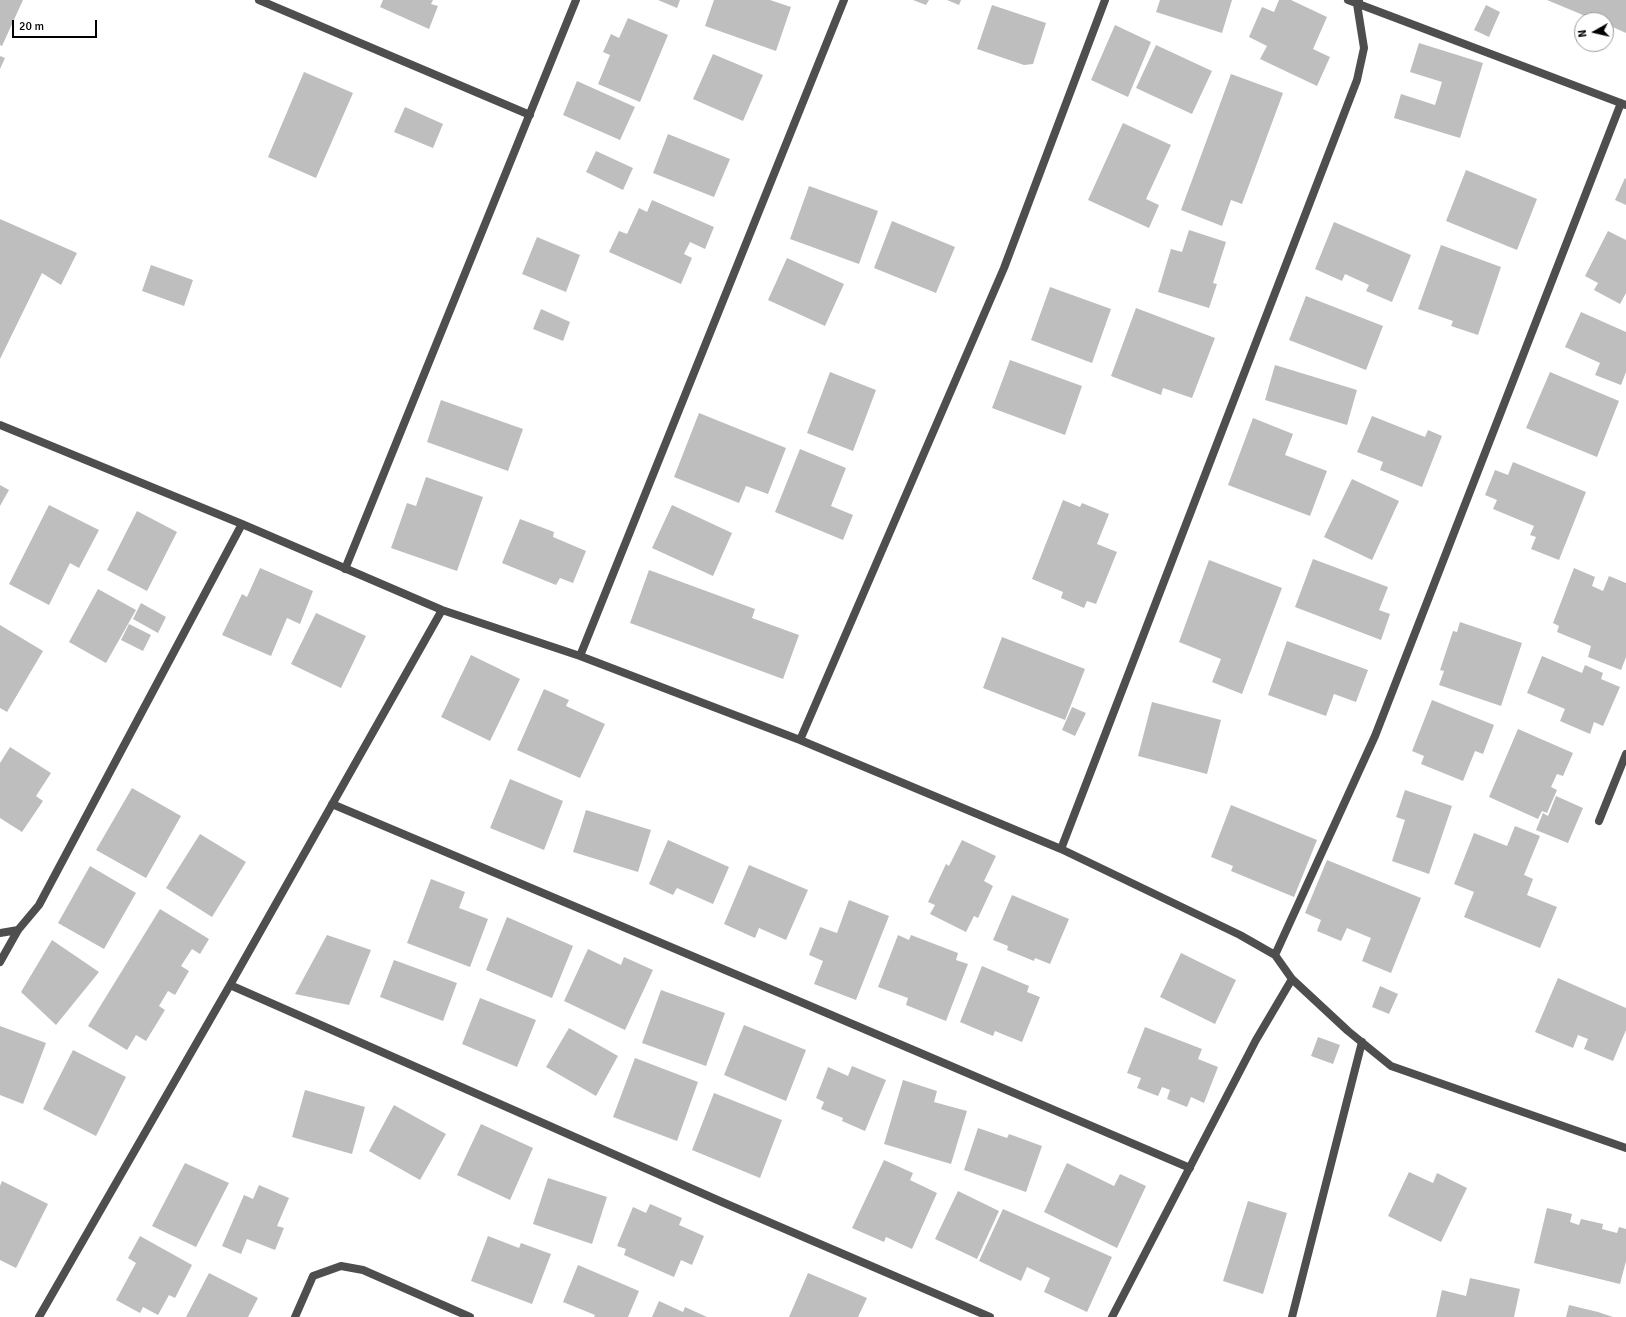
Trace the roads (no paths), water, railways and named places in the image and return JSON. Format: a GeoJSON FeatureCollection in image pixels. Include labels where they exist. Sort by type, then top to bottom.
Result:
{"type":"FeatureCollection","features":[{"type":"Feature","properties":{"kind":"street"},"geometry":{"type":"LineString","coordinates":[[259,0],[530,115]]}},
{"type":"Feature","properties":{"kind":"street"},"geometry":{"type":"LineString","coordinates":[[345,569],[576,0]]}},
{"type":"Feature","properties":{"kind":"street"},"geometry":{"type":"LineString","coordinates":[[580,656],[844,0]]}},
{"type":"Feature","properties":{"kind":"street"},"geometry":{"type":"LineString","coordinates":[[800,740],[1004,268],[1105,0]]}},
{"type":"Feature","properties":{"kind":"street"},"geometry":{"type":"LineString","coordinates":[[1275,955],[1375,736],[1623,104],[1358,2],[1348,0]]}},
{"type":"Feature","properties":{"kind":"street"},"geometry":{"type":"LineString","coordinates":[[1061,849],[1357,80],[1364,48],[1358,2]]}},
{"type":"Feature","properties":{"kind":"street"},"geometry":{"type":"LineString","coordinates":[[0,425],[242,524],[442,610],[580,656],[800,740],[1061,849],[1240,935],[1275,955],[1292,979],[1391,1066],[1626,1148]]}},
{"type":"Feature","properties":{"kind":"street"},"geometry":{"type":"LineString","coordinates":[[0,962],[18,930],[39,905],[242,524]]}},
{"type":"Feature","properties":{"kind":"street"},"geometry":{"type":"LineString","coordinates":[[39,1317],[230,985],[442,610]]}},
{"type":"Feature","properties":{"kind":"street"},"geometry":{"type":"LineString","coordinates":[[1599,821],[1626,754]]}},
{"type":"Feature","properties":{"kind":"street"},"geometry":{"type":"LineString","coordinates":[[332,804],[1190,1168]]}},
{"type":"Feature","properties":{"kind":"street"},"geometry":{"type":"LineString","coordinates":[[0,933],[18,930]]}},
{"type":"Feature","properties":{"kind":"street"},"geometry":{"type":"LineString","coordinates":[[1112,1317],[1256,1040],[1292,979]]}},
{"type":"Feature","properties":{"kind":"street"},"geometry":{"type":"LineString","coordinates":[[230,985],[722,1202],[990,1317]]}},
{"type":"Feature","properties":{"kind":"street"},"geometry":{"type":"LineString","coordinates":[[1292,1317],[1362,1042]]}},
{"type":"Feature","properties":{"kind":"street"},"geometry":{"type":"LineString","coordinates":[[295,1317],[313,1276],[341,1266],[364,1270],[470,1317]]}}]}
